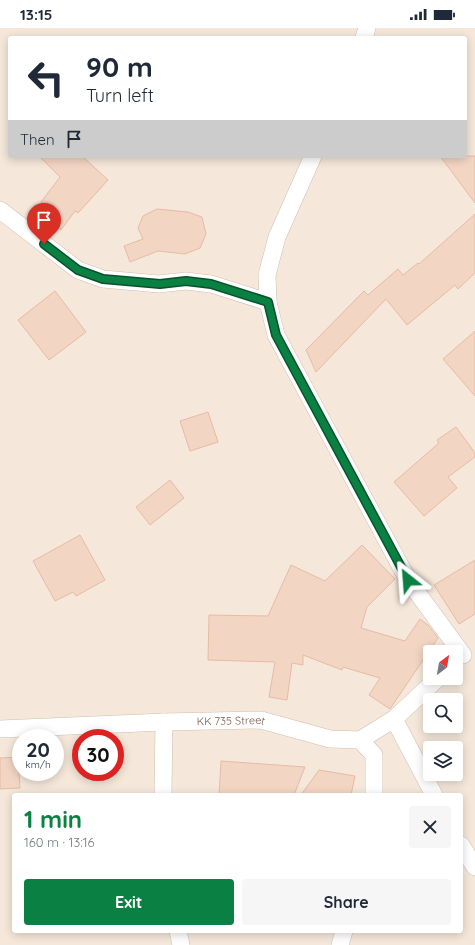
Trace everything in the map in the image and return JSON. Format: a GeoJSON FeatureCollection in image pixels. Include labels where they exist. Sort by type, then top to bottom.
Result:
{"type":"FeatureCollection","features":[{"type":"Feature","properties":{"kind":"street"},"geometry":{"type":"LineString","coordinates":[[312,158],[277,237],[267,275],[268,302],[276,335],[408,580],[465,655]]}},
{"type":"Feature","properties":{"kind":"street"},"geometry":{"type":"LineString","coordinates":[[0,210],[78,270],[103,279],[160,284],[186,281],[211,284],[268,302]]}},
{"type":"Feature","properties":{"kind":"street"},"geometry":{"type":"LineString","coordinates":[[374,793],[374,755],[360,740],[394,719],[430,685]]}},
{"type":"Feature","properties":{"kind":"street"},"geometry":{"type":"LineString","coordinates":[[394,719],[433,793]]}},
{"type":"Feature","properties":{"kind":"street","name":"KK 735 Street"},"geometry":{"type":"LineString","coordinates":[[0,729],[164,722],[261,720],[330,739],[360,740]]}},
{"type":"Feature","properties":{"kind":"street"},"geometry":{"type":"LineString","coordinates":[[163,793],[164,722]]}},
{"type":"Feature","properties":{"kind":"street"},"geometry":{"type":"LineString","coordinates":[[463,848],[475,867]]}},
{"type":"Feature","properties":{"kind":"street"},"geometry":{"type":"LineString","coordinates":[[178,933],[181,945]]}},
{"type":"Feature","properties":{"kind":"street"},"geometry":{"type":"LineString","coordinates":[[340,945],[343,933]]}},
{"type":"Feature","properties":{"kind":"shaded area"},"geometry":{"type":"Polygon","coordinates":[[[0,28],[475,28],[475,945],[0,945],[0,28]]]}},
{"type":"Feature","properties":{"kind":"building"},"geometry":{"type":"Polygon","coordinates":[[[467,156],[475,156],[475,203],[441,158],[467,158],[467,156]]]}},
{"type":"Feature","properties":{"kind":"building"},"geometry":{"type":"Polygon","coordinates":[[[41,158],[84,158],[108,180],[78,213],[75,211],[61,230],[41,213],[46,206],[41,202],[60,177],[41,158]]]}},
{"type":"Feature","properties":{"kind":"building"},"geometry":{"type":"Polygon","coordinates":[[[157,209],[188,212],[202,217],[206,234],[200,248],[185,254],[158,251],[130,262],[124,246],[143,239],[138,228],[143,216],[157,209]]]}},
{"type":"Feature","properties":{"kind":"building"},"geometry":{"type":"Polygon","coordinates":[[[475,214],[475,273],[458,289],[455,285],[407,325],[386,299],[316,372],[306,350],[364,291],[368,295],[398,269],[403,275],[418,263],[419,264],[475,214]]]}},
{"type":"Feature","properties":{"kind":"building"},"geometry":{"type":"Polygon","coordinates":[[[55,291],[86,332],[49,360],[18,320],[55,291]]]}},
{"type":"Feature","properties":{"kind":"building"},"geometry":{"type":"Polygon","coordinates":[[[475,331],[475,396],[443,359],[475,331]]]}},
{"type":"Feature","properties":{"kind":"building"},"geometry":{"type":"Polygon","coordinates":[[[208,412],[218,442],[190,451],[180,421],[208,412]]]}},
{"type":"Feature","properties":{"kind":"building"},"geometry":{"type":"Polygon","coordinates":[[[456,427],[475,453],[475,457],[448,477],[457,488],[424,516],[394,482],[439,443],[437,440],[456,427]]]}},
{"type":"Feature","properties":{"kind":"building"},"geometry":{"type":"Polygon","coordinates":[[[170,480],[184,498],[150,525],[136,507],[170,480]]]}},
{"type":"Feature","properties":{"kind":"building"},"geometry":{"type":"Polygon","coordinates":[[[80,535],[105,580],[76,596],[73,592],[55,601],[33,561],[80,535]]]}},
{"type":"Feature","properties":{"kind":"building"},"geometry":{"type":"Polygon","coordinates":[[[362,545],[395,579],[367,607],[361,628],[405,641],[420,619],[428,625],[438,638],[433,645],[423,645],[423,660],[390,709],[369,695],[380,678],[343,667],[342,670],[303,655],[303,665],[292,663],[287,700],[269,697],[275,662],[208,660],[209,615],[268,616],[291,565],[325,581],[362,545]]]}},
{"type":"Feature","properties":{"kind":"building"},"geometry":{"type":"Polygon","coordinates":[[[475,560],[475,614],[459,624],[434,585],[475,560]]]}},
{"type":"Feature","properties":{"kind":"building"},"geometry":{"type":"Polygon","coordinates":[[[12,757],[12,781],[20,781],[20,788],[0,789],[0,758],[12,757]]]}},
{"type":"Feature","properties":{"kind":"building"},"geometry":{"type":"Polygon","coordinates":[[[221,761],[305,767],[295,793],[219,793],[221,761]]]}},
{"type":"Feature","properties":{"kind":"building"},"geometry":{"type":"Polygon","coordinates":[[[319,770],[355,776],[351,793],[302,793],[319,770]]]}},
{"type":"Feature","properties":{"kind":"route"},"geometry":{"type":"LineString","coordinates":[[44,244],[78,270],[103,279],[160,284],[186,281],[211,284],[268,302],[276,335],[408,580]]}}]}
